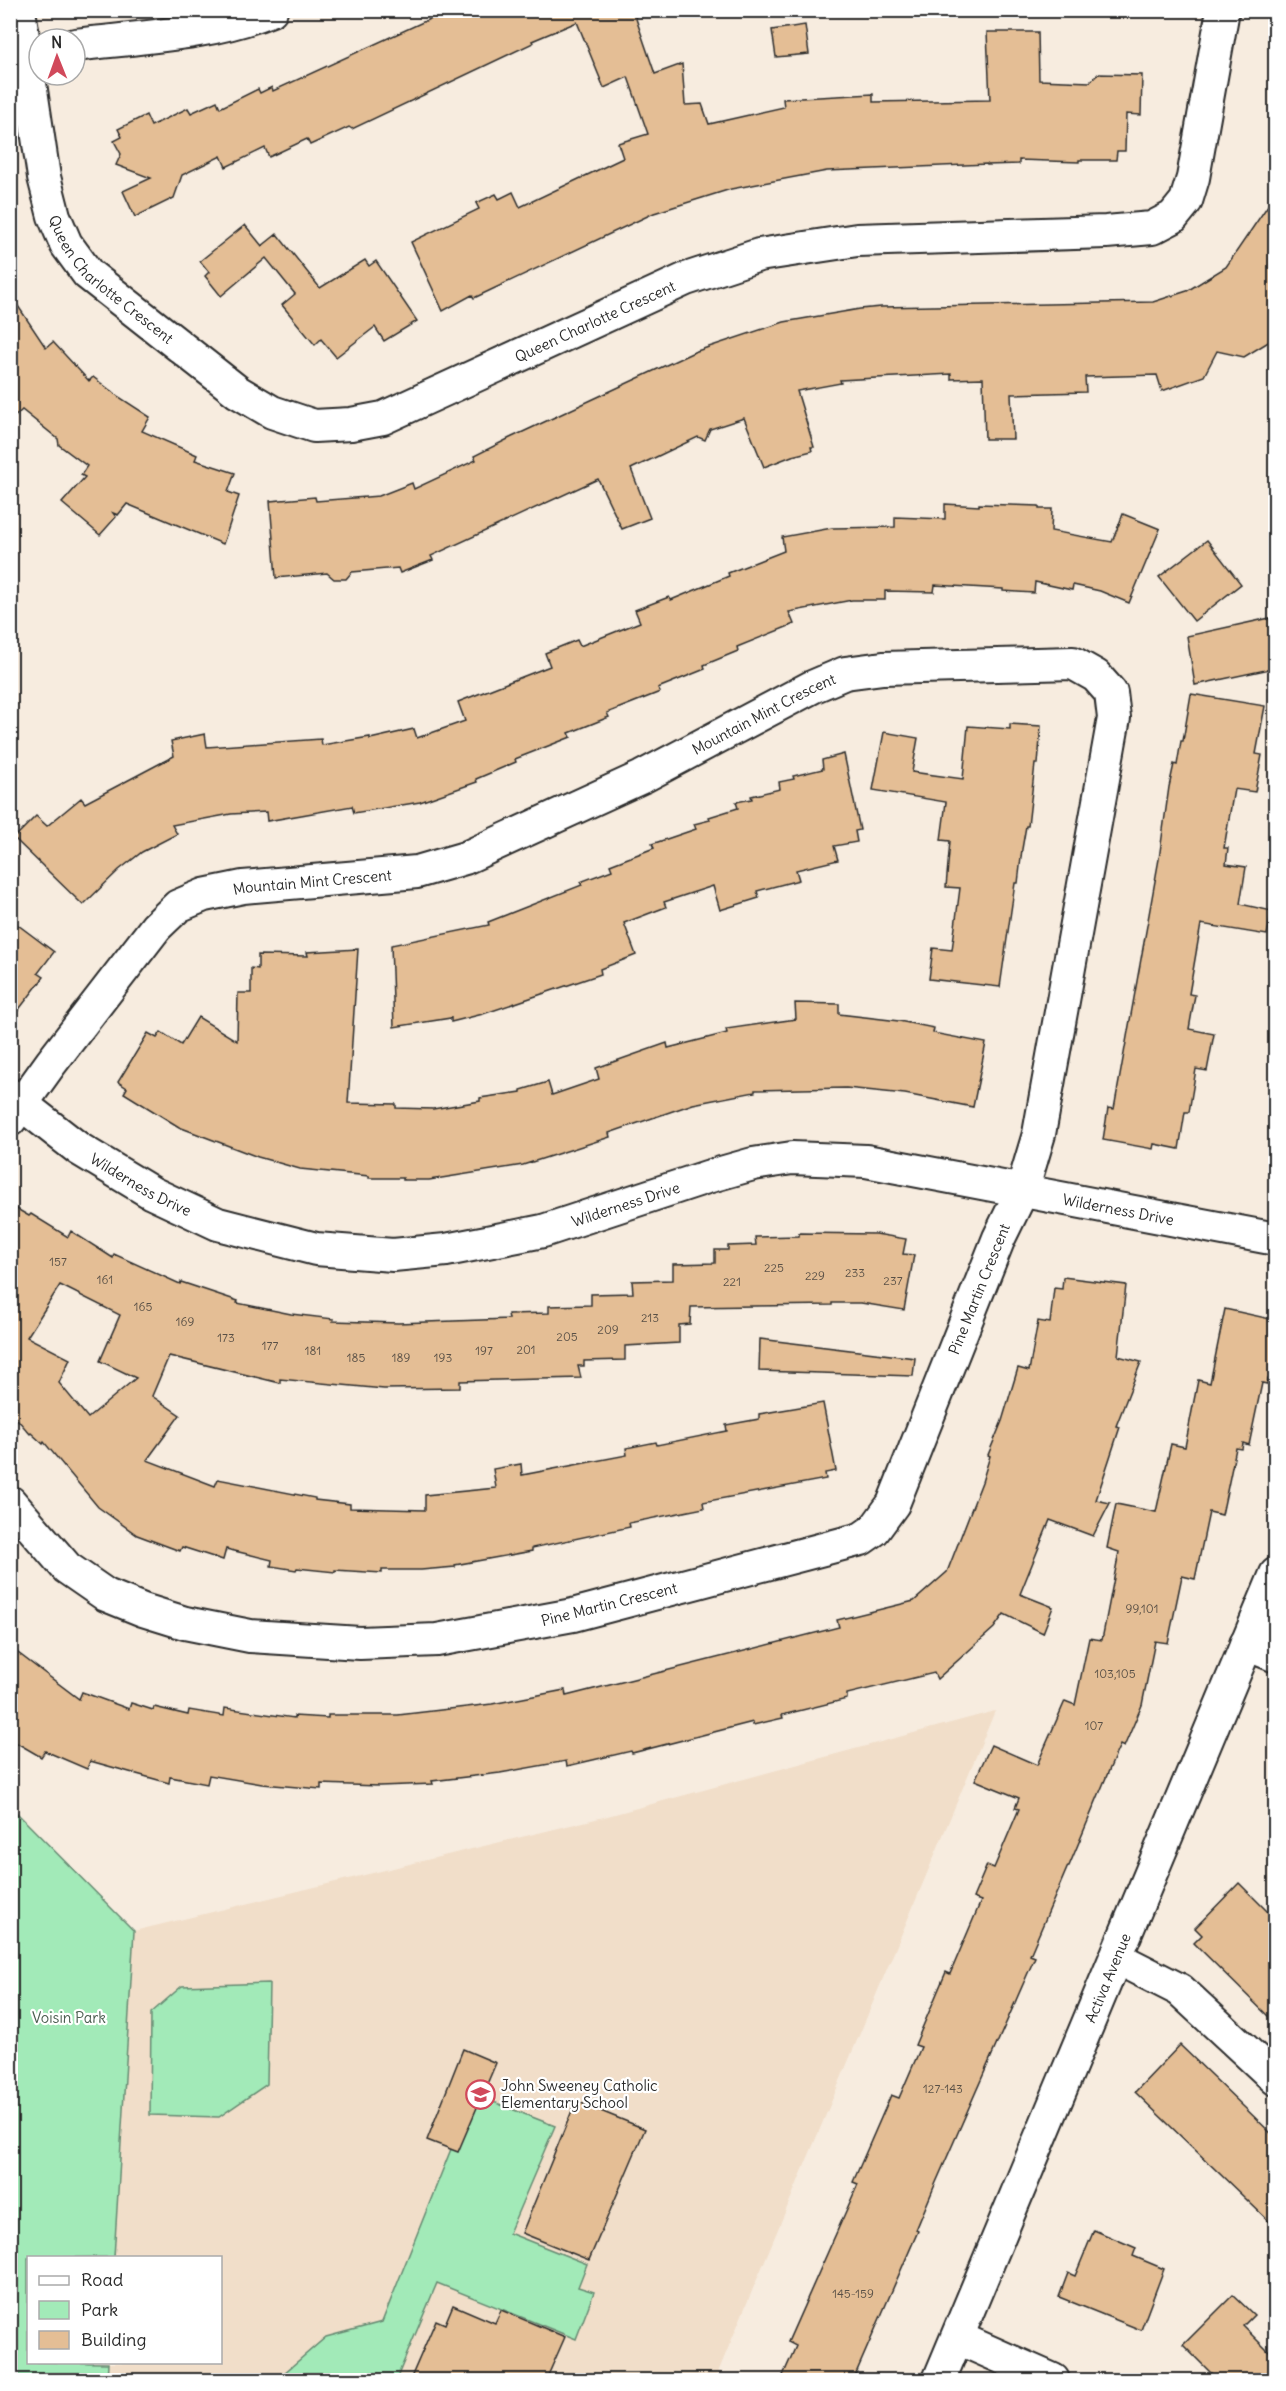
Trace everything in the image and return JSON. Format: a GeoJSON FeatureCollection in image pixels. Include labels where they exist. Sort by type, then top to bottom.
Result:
{"type":"FeatureCollection","features":[{"type":"Feature","properties":{"kind":"street","name":"Queen Charlotte Crescent"},"geometry":{"type":"LineString","coordinates":[[19,10],[44,177],[54,216],[66,244],[88,274],[238,392],[272,412],[314,426],[351,424],[383,418],[686,279],[759,255],[857,240],[1106,232],[1152,228],[1173,217],[1186,201],[1193,178],[1223,10]]}},
{"type":"Feature","properties":{"kind":"street"},"geometry":{"type":"LineString","coordinates":[[87,44],[206,29],[251,18],[271,10]]}},
{"type":"Feature","properties":{"kind":"street","name":"Mountain Mint Crescent"},"geometry":{"type":"LineString","coordinates":[[14,1106],[51,1063],[156,927],[178,906],[204,895],[243,887],[417,872],[465,858],[642,777],[812,687],[845,673],[883,668],[1073,663],[1096,676],[1111,693],[1114,718],[1039,1134],[1022,1191]]}},
{"type":"Feature","properties":{"kind":"street","name":"Wilderness Drive"},"geometry":{"type":"LineString","coordinates":[[14,1106],[152,1193],[218,1224],[316,1249],[393,1255],[446,1250],[543,1231],[707,1177],[753,1164],[792,1158],[866,1161],[1275,1239]]}},
{"type":"Feature","properties":{"kind":"street","name":"Pine Martin Crescent"},"geometry":{"type":"LineString","coordinates":[[10,1502],[68,1568],[106,1595],[143,1610],[185,1623],[250,1636],[360,1643],[437,1640],[573,1615],[861,1539],[874,1530],[893,1504],[999,1238],[1022,1191]]}},
{"type":"Feature","properties":{"kind":"street","name":"Activa Avenue"},"geometry":{"type":"LineString","coordinates":[[939,2380],[1117,1958],[1275,1574]]}},
{"type":"Feature","properties":{"kind":"street"},"geometry":{"type":"LineString","coordinates":[[1246,1644],[1275,1656]]}},
{"type":"Feature","properties":{"kind":"street"},"geometry":{"type":"LineString","coordinates":[[1117,1958],[1180,1990],[1275,2079]]}},
{"type":"Feature","properties":{"kind":"street"},"geometry":{"type":"LineString","coordinates":[[958,2338],[1053,2380]]}},
{"type":"Feature","properties":{"kind":"shaded area","name":"John Sweeney Catholic Elementary School"},"geometry":{"type":"Polygon","coordinates":[[[995,1711],[716,2377],[723,2380],[107,2380],[108,2364],[222,2364],[222,2256],[114,2256],[134,1931],[604,1817],[995,1711]]]}},
{"type":"Feature","properties":{"kind":"green space","name":"Voisin Park"},"geometry":{"type":"Polygon","coordinates":[[[10,1806],[134,1931],[114,2256],[27,2256],[27,2364],[108,2364],[107,2380],[11,2380],[10,1806]]]}},
{"type":"Feature","properties":{"kind":"green space"},"geometry":{"type":"Polygon","coordinates":[[[269,1983],[267,2084],[219,2117],[150,2115],[151,2013],[182,1986],[269,1983]]]}},
{"type":"Feature","properties":{"kind":"green space"},"geometry":{"type":"Polygon","coordinates":[[[473,2094],[555,2126],[509,2233],[587,2264],[578,2287],[594,2292],[576,2339],[437,2283],[396,2380],[276,2380],[326,2337],[382,2322],[473,2094]]]}},
{"type":"Feature","properties":{"kind":"building"},"geometry":{"type":"Polygon","coordinates":[[[449,10],[633,10],[655,74],[682,64],[685,105],[702,104],[709,124],[784,107],[783,99],[873,94],[873,102],[990,100],[987,32],[1038,32],[1039,80],[1090,82],[1098,74],[1142,75],[1141,115],[1126,114],[1125,151],[1117,151],[1116,160],[1079,160],[1079,162],[1019,160],[1019,164],[827,171],[731,189],[654,213],[474,298],[472,295],[443,311],[411,242],[479,209],[476,203],[496,194],[499,199],[513,192],[520,207],[623,158],[618,143],[648,134],[628,77],[604,88],[577,22],[532,41],[533,43],[352,129],[349,127],[310,145],[307,139],[269,157],[265,148],[226,167],[221,156],[182,175],[174,198],[135,217],[123,191],[151,178],[116,165],[121,154],[114,141],[122,137],[118,129],[146,115],[151,126],[188,108],[191,113],[217,101],[220,108],[258,89],[260,93],[272,87],[273,91],[449,10]]]}},
{"type":"Feature","properties":{"kind":"building"},"geometry":{"type":"Polygon","coordinates":[[[805,25],[809,54],[776,57],[772,30],[805,25]]]}},
{"type":"Feature","properties":{"kind":"building"},"geometry":{"type":"Polygon","coordinates":[[[1275,195],[1275,338],[1244,357],[1217,351],[1204,376],[1162,391],[1157,375],[1085,377],[1086,392],[1011,394],[1013,439],[985,439],[983,378],[951,379],[951,374],[840,380],[841,383],[797,391],[814,447],[811,447],[812,451],[764,467],[744,418],[710,429],[705,440],[698,437],[631,469],[650,518],[622,529],[598,479],[431,556],[433,560],[400,573],[398,568],[352,572],[346,579],[334,579],[327,573],[276,578],[270,501],[315,497],[316,501],[379,496],[412,483],[414,489],[476,460],[474,456],[510,438],[694,352],[784,322],[881,307],[1153,302],[1187,291],[1226,267],[1275,195]]]}},
{"type":"Feature","properties":{"kind":"building"},"geometry":{"type":"Polygon","coordinates":[[[245,225],[262,246],[277,234],[320,288],[365,260],[369,266],[376,261],[417,321],[384,341],[375,327],[336,357],[321,339],[315,345],[282,305],[295,294],[266,258],[221,296],[205,276],[209,272],[200,261],[245,225]]]}},
{"type":"Feature","properties":{"kind":"building"},"geometry":{"type":"Polygon","coordinates":[[[10,294],[46,348],[53,342],[89,381],[93,377],[150,417],[142,431],[197,455],[195,460],[235,473],[228,492],[239,496],[223,544],[127,504],[118,515],[113,513],[116,517],[100,535],[62,503],[85,477],[81,475],[87,466],[59,445],[58,439],[22,410],[10,421],[10,294]]]}},
{"type":"Feature","properties":{"kind":"building"},"geometry":{"type":"Polygon","coordinates":[[[945,504],[1039,506],[1039,509],[1052,509],[1051,531],[1112,542],[1123,514],[1160,529],[1129,603],[1100,591],[1073,585],[1072,590],[1035,582],[1034,593],[935,585],[934,592],[885,591],[885,600],[852,600],[789,612],[794,624],[737,647],[738,651],[704,665],[705,669],[658,688],[660,692],[607,713],[609,717],[569,733],[571,737],[515,759],[516,762],[476,779],[477,782],[420,802],[354,813],[352,806],[267,821],[266,812],[231,814],[172,825],[177,834],[142,852],[119,870],[83,905],[14,838],[36,816],[47,826],[81,798],[85,803],[174,756],[171,741],[205,734],[207,747],[321,739],[322,745],[370,737],[370,739],[414,729],[417,738],[465,721],[458,702],[550,666],[545,653],[577,640],[580,646],[640,622],[635,610],[669,597],[671,600],[729,576],[728,573],[784,551],[782,537],[832,528],[895,527],[895,517],[945,519],[945,504]]]}},
{"type":"Feature","properties":{"kind":"building"},"geometry":{"type":"Polygon","coordinates":[[[1207,540],[1241,584],[1194,621],[1159,577],[1207,540]]]}},
{"type":"Feature","properties":{"kind":"building"},"geometry":{"type":"Polygon","coordinates":[[[1270,618],[1275,645],[1275,668],[1195,685],[1187,636],[1270,618]]]}},
{"type":"Feature","properties":{"kind":"building"},"geometry":{"type":"Polygon","coordinates":[[[1191,694],[1265,706],[1256,754],[1262,755],[1255,792],[1234,789],[1224,848],[1228,848],[1226,864],[1246,867],[1240,904],[1272,911],[1267,935],[1201,924],[1189,994],[1195,995],[1189,1029],[1214,1034],[1207,1071],[1196,1069],[1189,1112],[1185,1112],[1179,1149],[1154,1144],[1153,1149],[1103,1140],[1108,1108],[1114,1109],[1159,859],[1169,787],[1174,764],[1177,765],[1181,741],[1183,741],[1191,694]]]}},
{"type":"Feature","properties":{"kind":"building"},"geometry":{"type":"Polygon","coordinates":[[[1010,724],[1041,726],[1038,764],[1035,764],[1028,826],[1026,826],[1018,883],[1015,883],[1000,987],[929,979],[933,948],[952,950],[960,888],[946,887],[950,841],[941,840],[946,802],[873,790],[884,732],[918,738],[912,772],[963,779],[968,726],[1010,729],[1010,724]]]}},
{"type":"Feature","properties":{"kind":"building"},"geometry":{"type":"Polygon","coordinates":[[[844,754],[860,830],[855,831],[857,842],[834,846],[838,860],[796,870],[799,880],[757,891],[759,898],[720,910],[713,886],[664,902],[666,907],[624,923],[636,955],[600,969],[601,974],[483,1014],[451,1022],[451,1018],[394,1027],[391,945],[489,925],[488,922],[582,885],[580,882],[612,870],[610,865],[654,848],[652,844],[696,829],[694,824],[738,808],[736,802],[780,789],[779,782],[794,779],[793,776],[823,769],[822,760],[844,754]]]}},
{"type":"Feature","properties":{"kind":"building"},"geometry":{"type":"Polygon","coordinates":[[[10,919],[54,952],[38,973],[44,977],[10,1021],[10,919]]]}},
{"type":"Feature","properties":{"kind":"building"},"geometry":{"type":"Polygon","coordinates":[[[358,949],[348,1103],[396,1104],[396,1108],[433,1109],[480,1101],[480,1098],[521,1092],[521,1090],[548,1082],[552,1095],[599,1079],[596,1068],[667,1043],[668,1048],[727,1033],[726,1029],[796,1019],[795,1003],[839,1004],[839,1014],[899,1021],[934,1028],[933,1033],[986,1043],[973,1107],[905,1094],[846,1088],[755,1090],[755,1092],[693,1104],[609,1133],[610,1137],[523,1165],[429,1180],[369,1178],[369,1176],[300,1169],[258,1157],[179,1127],[124,1093],[127,1088],[118,1082],[148,1033],[157,1038],[161,1032],[181,1045],[198,1017],[237,1041],[238,993],[251,993],[251,968],[258,969],[258,955],[308,956],[307,952],[358,949]]]}},
{"type":"Feature","properties":{"kind":"building"},"geometry":{"type":"Polygon","coordinates":[[[10,1205],[29,1216],[31,1214],[68,1237],[71,1231],[113,1258],[114,1254],[180,1284],[181,1282],[238,1301],[237,1303],[291,1314],[334,1319],[333,1321],[398,1323],[509,1319],[508,1314],[549,1313],[549,1306],[591,1305],[591,1294],[633,1293],[632,1281],[673,1280],[673,1264],[715,1263],[715,1250],[728,1250],[728,1246],[756,1245],[755,1237],[799,1236],[799,1233],[876,1234],[906,1239],[903,1254],[914,1255],[904,1310],[861,1303],[691,1307],[690,1324],[679,1325],[679,1343],[625,1346],[625,1360],[584,1361],[584,1366],[578,1366],[581,1378],[460,1381],[460,1388],[384,1389],[280,1379],[280,1383],[169,1356],[152,1396],[180,1415],[147,1460],[215,1486],[218,1479],[315,1498],[315,1500],[350,1504],[350,1508],[425,1510],[425,1495],[496,1488],[493,1469],[521,1464],[522,1475],[627,1455],[626,1448],[656,1442],[657,1445],[727,1431],[726,1425],[759,1419],[759,1414],[823,1403],[836,1471],[825,1473],[826,1479],[703,1502],[704,1508],[629,1523],[630,1527],[532,1548],[532,1551],[455,1565],[455,1567],[382,1570],[382,1573],[297,1568],[296,1570],[271,1566],[272,1560],[226,1549],[223,1560],[182,1547],[180,1551],[137,1535],[98,1507],[44,1442],[43,1444],[30,1434],[10,1411],[10,1205]],[[60,1285],[27,1337],[70,1359],[59,1383],[88,1418],[136,1378],[100,1361],[120,1315],[60,1285]]]}},
{"type":"Feature","properties":{"kind":"building"},"geometry":{"type":"Polygon","coordinates":[[[1063,1277],[1126,1285],[1118,1356],[1141,1362],[1116,1426],[1120,1427],[1096,1500],[1110,1503],[1093,1536],[1050,1520],[1020,1594],[1053,1607],[1043,1633],[1004,1614],[994,1628],[937,1679],[934,1673],[847,1694],[847,1699],[782,1715],[783,1718],[753,1725],[753,1722],[632,1753],[631,1751],[567,1766],[566,1761],[500,1773],[432,1781],[433,1784],[379,1786],[321,1784],[321,1789],[262,1784],[209,1775],[207,1784],[170,1777],[169,1783],[90,1761],[87,1769],[45,1751],[41,1757],[10,1739],[10,1647],[79,1699],[82,1692],[129,1709],[131,1703],[153,1710],[154,1707],[188,1715],[189,1710],[224,1716],[225,1708],[294,1718],[294,1716],[328,1718],[328,1715],[398,1715],[492,1704],[565,1690],[566,1696],[839,1627],[837,1620],[914,1601],[947,1572],[982,1482],[990,1456],[988,1455],[1002,1421],[1018,1368],[1029,1371],[1038,1321],[1050,1323],[1054,1288],[1062,1289],[1063,1277]]]}},
{"type":"Feature","properties":{"kind":"building"},"geometry":{"type":"Polygon","coordinates":[[[1225,1309],[1275,1320],[1275,1380],[1268,1379],[1267,1384],[1262,1383],[1249,1445],[1243,1443],[1242,1449],[1236,1448],[1222,1515],[1209,1512],[1195,1579],[1182,1576],[1168,1643],[1155,1641],[1142,1705],[1124,1747],[1120,1745],[1115,1756],[1030,1955],[1035,1957],[934,2187],[916,2230],[918,2231],[853,2380],[781,2380],[796,2346],[788,2342],[858,2184],[853,2182],[891,2095],[899,2098],[921,2047],[915,2045],[946,1972],[950,1974],[981,1901],[973,1898],[987,1865],[994,1868],[1019,1809],[1015,1808],[1019,1798],[975,1780],[991,1745],[1037,1765],[1065,1701],[1075,1705],[1089,1638],[1102,1640],[1119,1552],[1107,1548],[1116,1504],[1156,1512],[1171,1444],[1185,1447],[1198,1380],[1210,1383],[1225,1309]]]}},
{"type":"Feature","properties":{"kind":"building"},"geometry":{"type":"Polygon","coordinates":[[[760,1339],[915,1358],[913,1376],[759,1371],[760,1339]]]}},
{"type":"Feature","properties":{"kind":"building"},"geometry":{"type":"Polygon","coordinates":[[[1239,1883],[1275,1919],[1275,2023],[1194,1943],[1202,1935],[1195,1928],[1239,1883]]]}},
{"type":"Feature","properties":{"kind":"building"},"geometry":{"type":"Polygon","coordinates":[[[1180,2045],[1275,2137],[1275,2227],[1135,2092],[1180,2045]]]}},
{"type":"Feature","properties":{"kind":"building"},"geometry":{"type":"Polygon","coordinates":[[[463,2049],[496,2063],[458,2152],[427,2140],[463,2049]]]}},
{"type":"Feature","properties":{"kind":"building"},"geometry":{"type":"Polygon","coordinates":[[[576,2101],[645,2129],[589,2260],[522,2233],[576,2101]]]}},
{"type":"Feature","properties":{"kind":"building"},"geometry":{"type":"Polygon","coordinates":[[[1094,2230],[1136,2248],[1133,2256],[1164,2269],[1141,2330],[1059,2297],[1068,2273],[1075,2276],[1094,2230]]]}},
{"type":"Feature","properties":{"kind":"building"},"geometry":{"type":"Polygon","coordinates":[[[1233,2295],[1254,2315],[1243,2326],[1275,2358],[1275,2380],[1218,2380],[1183,2345],[1233,2295]]]}},
{"type":"Feature","properties":{"kind":"building"},"geometry":{"type":"Polygon","coordinates":[[[453,2305],[495,2323],[501,2310],[565,2337],[546,2380],[410,2380],[436,2320],[445,2324],[453,2305]]]}},
{"type":"Feature","properties":{"kind":"place","name":"John Sweeney Catholic Elementary School"},"geometry":{"type":"Point","coordinates":[480,2094]}}]}
